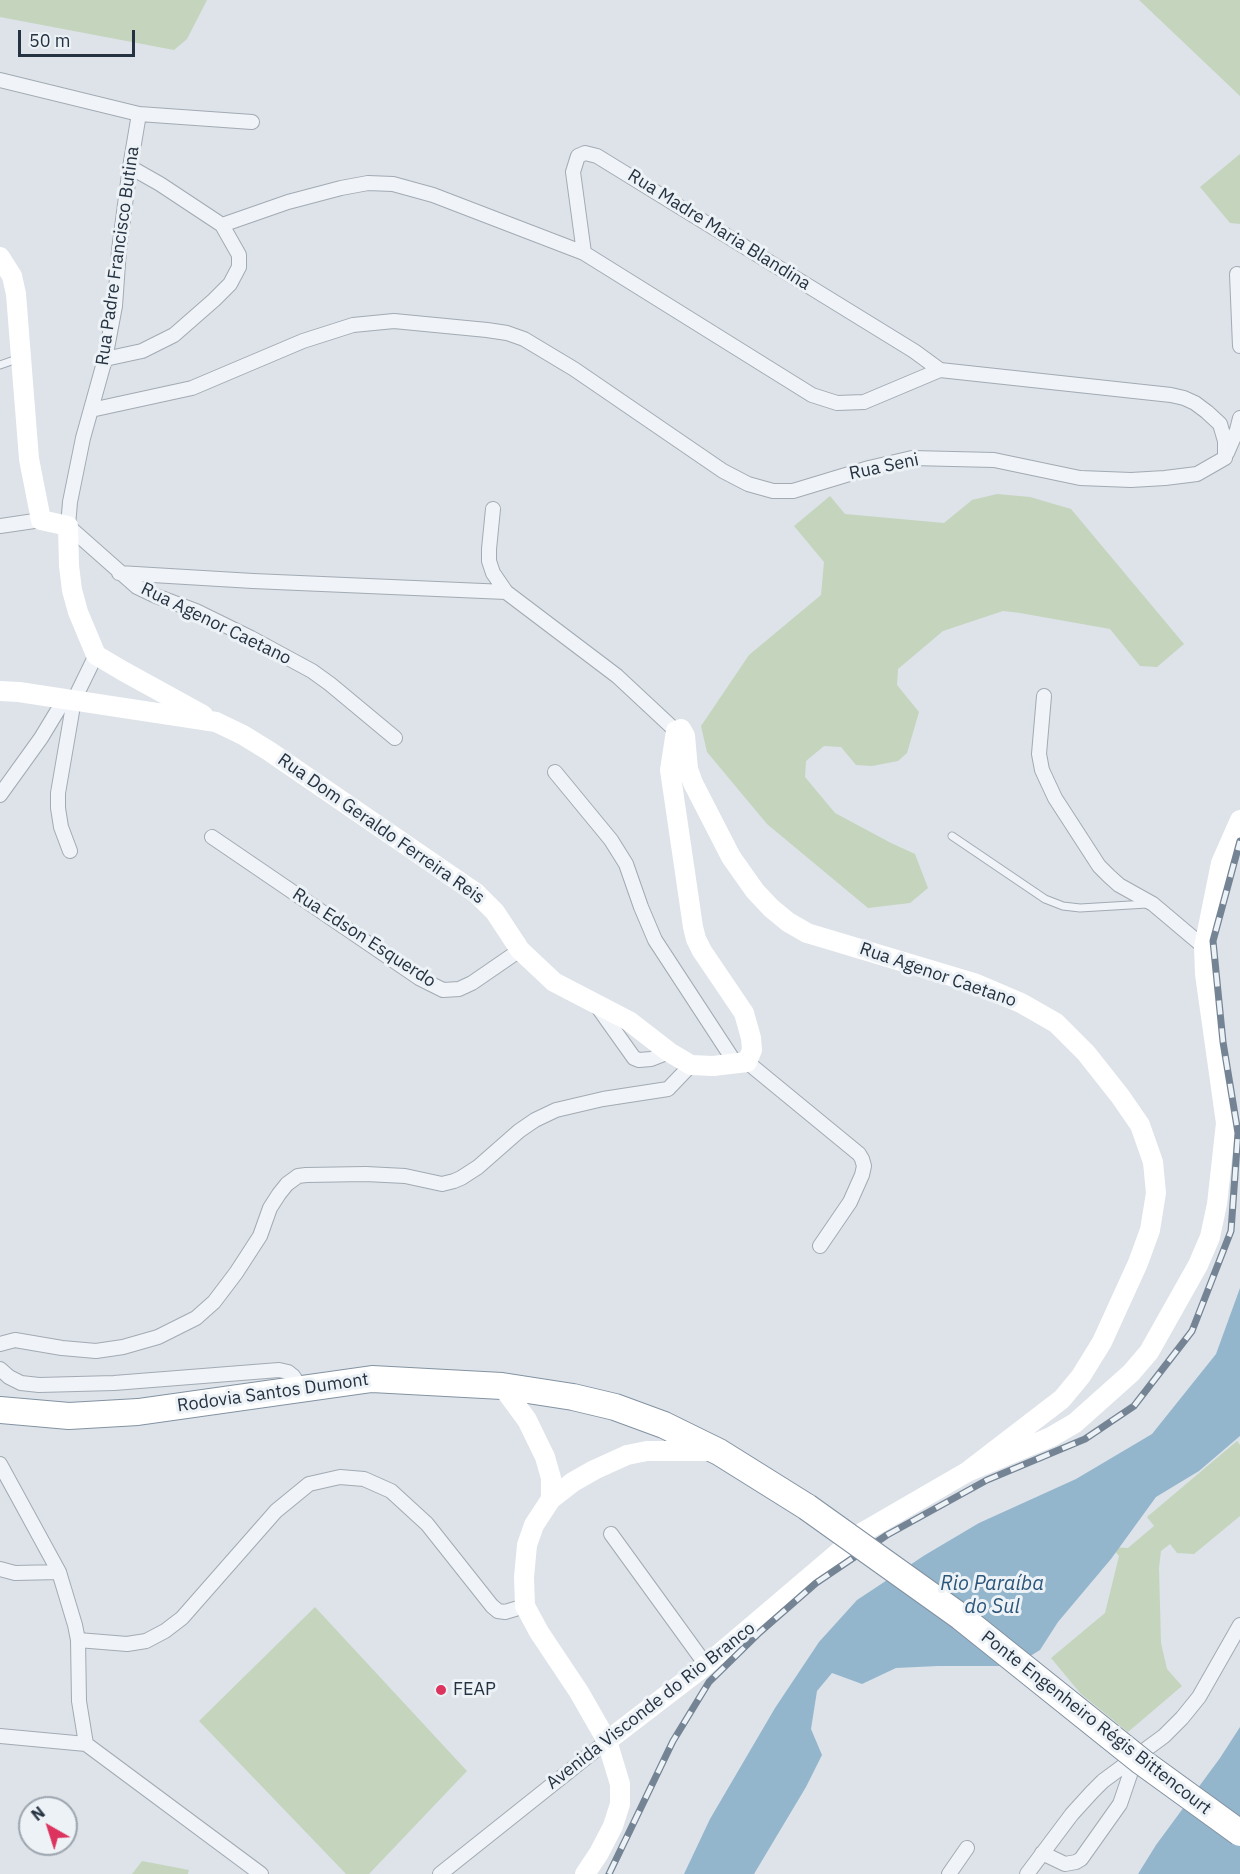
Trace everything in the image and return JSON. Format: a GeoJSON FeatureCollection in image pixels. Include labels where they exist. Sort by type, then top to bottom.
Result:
{"type":"FeatureCollection","features":[{"type":"Feature","properties":{"kind":"highway","name":"Rodovia Santos Dumont"},"geometry":{"type":"LineString","coordinates":[[0,1410],[69,1416],[138,1412],[372,1379],[502,1386],[573,1397],[615,1407],[664,1425],[719,1452],[807,1507]]}},
{"type":"Feature","properties":{"kind":"highway","name":"Ponte Engenheiro Régis Bittencourt"},"geometry":{"type":"LineString","coordinates":[[807,1507],[961,1617],[1142,1762],[1240,1833]]}},
{"type":"Feature","properties":{"kind":"street"},"geometry":{"type":"LineString","coordinates":[[0,80],[139,114],[252,122]]}},
{"type":"Feature","properties":{"kind":"street","name":"Rua Padre Francisco Butina"},"geometry":{"type":"LineString","coordinates":[[96,655],[78,612],[72,590],[68,526],[70,502],[105,359],[115,306],[119,249],[139,114]]}},
{"type":"Feature","properties":{"kind":"street","name":"Rua Madre Maria Blandina"},"geometry":{"type":"LineString","coordinates":[[584,253],[573,172],[578,156],[585,153],[597,156],[630,176],[914,351],[940,370]]}},
{"type":"Feature","properties":{"kind":"street"},"geometry":{"type":"LineString","coordinates":[[105,359],[141,351],[174,335],[230,284],[239,267],[239,255],[222,225],[130,167]]}},
{"type":"Feature","properties":{"kind":"street"},"geometry":{"type":"LineString","coordinates":[[222,225],[288,202],[341,188],[368,183],[393,184],[433,195],[584,253],[812,395],[837,403],[864,402],[940,370],[1163,394],[1184,398],[1195,403],[1220,424],[1225,441],[1225,458]]}},
{"type":"Feature","properties":{"kind":"street"},"geometry":{"type":"LineString","coordinates":[[0,257],[12,276],[16,294],[29,459],[41,520]]}},
{"type":"Feature","properties":{"kind":"street"},"geometry":{"type":"LineString","coordinates":[[1237,274],[1240,346]]}},
{"type":"Feature","properties":{"kind":"street","name":"Rua Seni"},"geometry":{"type":"LineString","coordinates":[[91,410],[192,388],[313,338],[353,325],[394,321],[507,333],[524,339],[541,347],[723,471],[748,484],[773,492],[793,491],[912,458],[994,460],[1080,478],[1131,480],[1197,474],[1225,458]]}},
{"type":"Feature","properties":{"kind":"street"},"geometry":{"type":"LineString","coordinates":[[1225,458],[1240,418]]}},
{"type":"Feature","properties":{"kind":"street","name":"Rua Agenor Caetano"},"geometry":{"type":"LineString","coordinates":[[493,509],[489,561],[493,573],[506,592],[617,676],[676,731],[681,729],[686,736],[688,769],[693,783],[731,857],[755,891],[779,915],[807,933],[974,983],[1039,1012],[1056,1023],[1086,1053],[1140,1125],[1153,1162],[1156,1193],[1150,1230],[1138,1263],[1102,1342],[1081,1376],[1062,1399],[967,1472]]}},
{"type":"Feature","properties":{"kind":"street"},"geometry":{"type":"LineString","coordinates":[[0,526],[41,520],[68,526]]}},
{"type":"Feature","properties":{"kind":"street","name":"Rua Agenor Caetano"},"geometry":{"type":"LineString","coordinates":[[68,526],[119,573],[145,592],[196,611],[312,671],[396,738]]}},
{"type":"Feature","properties":{"kind":"street"},"geometry":{"type":"LineString","coordinates":[[119,573],[506,592]]}},
{"type":"Feature","properties":{"kind":"street"},"geometry":{"type":"LineString","coordinates":[[0,795],[69,700],[96,655],[216,722]]}},
{"type":"Feature","properties":{"kind":"street","name":"Rua Dom Geraldo Ferreira Reis"},"geometry":{"type":"LineString","coordinates":[[0,691],[216,722],[269,751],[476,892],[495,912],[520,950],[554,982],[640,1028],[669,1052],[691,1065],[713,1066],[742,1063]]}},
{"type":"Feature","properties":{"kind":"street"},"geometry":{"type":"LineString","coordinates":[[1044,696],[1040,754],[1042,770],[1047,784],[1099,866],[1119,885],[1153,904],[1204,947]]}},
{"type":"Feature","properties":{"kind":"street"},"geometry":{"type":"LineString","coordinates":[[69,700],[58,808],[61,827],[70,851]]}},
{"type":"Feature","properties":{"kind":"street"},"geometry":{"type":"LineString","coordinates":[[676,731],[671,755],[671,784],[693,927],[702,951],[744,1013],[752,1050],[742,1063]]}},
{"type":"Feature","properties":{"kind":"street"},"geometry":{"type":"LineString","coordinates":[[555,772],[611,840],[626,864],[641,907],[656,940],[742,1063],[859,1154],[862,1159],[864,1166],[862,1175],[850,1202],[820,1246]]}},
{"type":"Feature","properties":{"kind":"street"},"geometry":{"type":"LineString","coordinates":[[967,1472],[1051,1437],[1075,1423],[1131,1373],[1149,1352],[1198,1265],[1210,1237],[1217,1204],[1226,1123],[1204,947],[1221,863],[1240,820]]}},
{"type":"Feature","properties":{"kind":"street","name":"Rua Edson Esquerdo"},"geometry":{"type":"LineString","coordinates":[[212,837],[419,978],[443,990],[459,989],[472,983],[520,950]]}},
{"type":"Feature","properties":{"kind":"street"},"geometry":{"type":"LineString","coordinates":[[596,1004],[634,1058],[651,1059],[669,1052]]}},
{"type":"Feature","properties":{"kind":"street"},"geometry":{"type":"LineString","coordinates":[[0,1344],[15,1340],[96,1351],[123,1347],[158,1337],[196,1318],[214,1302],[236,1274],[260,1236],[270,1208],[279,1194],[298,1176],[366,1174],[405,1176],[442,1184],[454,1181],[478,1167],[535,1120],[556,1110],[603,1099],[668,1089],[691,1065]]}},
{"type":"Feature","properties":{"kind":"street"},"geometry":{"type":"LineString","coordinates":[[0,1370],[21,1383],[39,1385],[114,1383],[279,1370],[288,1372],[301,1388]]}},
{"type":"Feature","properties":{"kind":"street"},"geometry":{"type":"LineString","coordinates":[[502,1386],[527,1420],[542,1450],[551,1478],[551,1499]]}},
{"type":"Feature","properties":{"kind":"street"},"geometry":{"type":"LineString","coordinates":[[585,1874],[613,1826],[620,1804],[620,1784],[607,1741],[525,1606],[524,1577],[527,1545],[534,1525],[551,1499],[587,1474],[627,1455],[647,1451],[719,1452]]}},
{"type":"Feature","properties":{"kind":"street"},"geometry":{"type":"LineString","coordinates":[[0,1464],[59,1572],[78,1640],[79,1701],[86,1744]]}},
{"type":"Feature","properties":{"kind":"street","name":"Avenida Visconde do Rio Branco"},"geometry":{"type":"LineString","coordinates":[[440,1874],[706,1665],[860,1534],[967,1472]]}},
{"type":"Feature","properties":{"kind":"street"},"geometry":{"type":"LineString","coordinates":[[78,1640],[127,1644],[146,1641],[165,1631],[182,1618],[276,1511],[309,1484],[340,1477],[364,1479],[391,1491],[426,1524],[498,1611],[505,1612],[525,1606]]}},
{"type":"Feature","properties":{"kind":"street"},"geometry":{"type":"LineString","coordinates":[[611,1534],[706,1665]]}},
{"type":"Feature","properties":{"kind":"street"},"geometry":{"type":"LineString","coordinates":[[0,1569],[15,1573],[59,1572]]}},
{"type":"Feature","properties":{"kind":"street"},"geometry":{"type":"LineString","coordinates":[[1028,1874],[1072,1814],[1092,1792],[1103,1781],[1164,1736],[1198,1697],[1240,1625]]}},
{"type":"Feature","properties":{"kind":"street"},"geometry":{"type":"LineString","coordinates":[[0,1736],[86,1744],[261,1874]]}},
{"type":"Feature","properties":{"kind":"street"},"geometry":{"type":"LineString","coordinates":[[1042,1853],[1065,1864],[1081,1859],[1120,1804],[1136,1757]]}},
{"type":"Feature","properties":{"kind":"street"},"geometry":{"type":"LineString","coordinates":[[949,1874],[967,1848]]}},
{"type":"Feature","properties":{"kind":"lane"},"geometry":{"type":"LineString","coordinates":[[0,365],[21,357]]}},
{"type":"Feature","properties":{"kind":"lane"},"geometry":{"type":"LineString","coordinates":[[952,836],[1045,899],[1063,906],[1080,908],[1153,904]]}},
{"type":"Feature","properties":{"kind":"green space"},"geometry":{"type":"Polygon","coordinates":[[[0,0],[207,0],[187,39],[174,50],[0,17],[0,0]]]}},
{"type":"Feature","properties":{"kind":"green space"},"geometry":{"type":"Polygon","coordinates":[[[1139,0],[1240,0],[1240,96],[1139,0]]]}},
{"type":"Feature","properties":{"kind":"green space"},"geometry":{"type":"Polygon","coordinates":[[[1240,154],[1240,224],[1230,223],[1200,187],[1240,154]]]}},
{"type":"Feature","properties":{"kind":"green space"},"geometry":{"type":"Polygon","coordinates":[[[997,494],[1030,497],[1071,509],[1184,644],[1157,667],[1140,666],[1110,629],[1020,613],[1003,611],[943,631],[898,669],[897,685],[919,712],[907,753],[898,761],[872,766],[856,765],[841,747],[824,746],[806,761],[805,777],[835,813],[915,854],[928,888],[910,903],[868,908],[767,824],[707,752],[701,726],[749,655],[821,595],[824,562],[794,526],[830,496],[845,514],[944,523],[972,500],[997,494]]]}},
{"type":"Feature","properties":{"kind":"green space"},"geometry":{"type":"Polygon","coordinates":[[[1237,1441],[1240,1445],[1240,1516],[1194,1554],[1177,1553],[1170,1544],[1161,1551],[1159,1568],[1161,1643],[1167,1669],[1182,1686],[1128,1732],[1081,1694],[1051,1658],[1105,1613],[1119,1556],[1111,1547],[1128,1548],[1154,1526],[1147,1517],[1237,1441]]]}},
{"type":"Feature","properties":{"kind":"green space"},"geometry":{"type":"Polygon","coordinates":[[[315,1607],[467,1771],[369,1874],[346,1874],[199,1721],[315,1607]]]}},
{"type":"Feature","properties":{"kind":"green space"},"geometry":{"type":"Polygon","coordinates":[[[142,1861],[189,1870],[188,1874],[132,1874],[142,1861]]]}},
{"type":"Feature","properties":{"kind":"water","name":"Rio Paraíba do Sul"},"geometry":{"type":"Polygon","coordinates":[[[1240,1288],[1240,1436],[1199,1471],[1156,1497],[1111,1559],[1058,1622],[1040,1650],[1014,1666],[896,1668],[862,1684],[832,1673],[817,1691],[811,1729],[822,1755],[806,1787],[754,1874],[684,1874],[710,1819],[775,1708],[819,1642],[857,1600],[979,1523],[1076,1479],[1152,1434],[1216,1354],[1240,1288]]]}},
{"type":"Feature","properties":{"kind":"water"},"geometry":{"type":"Polygon","coordinates":[[[1240,1727],[1240,1874],[1138,1874],[1156,1845],[1240,1727]]]}},
{"type":"Feature","properties":{"kind":"railway"},"geometry":{"type":"LineString","coordinates":[[609,1874],[673,1741],[709,1682],[760,1632],[816,1583],[887,1535],[987,1480],[1085,1439],[1134,1406],[1192,1331],[1231,1231],[1238,1133],[1223,1042],[1213,941],[1240,841]]}},
{"type":"Feature","properties":{"kind":"place","name":"FEAP"},"geometry":{"type":"Point","coordinates":[441,1690]}}]}
